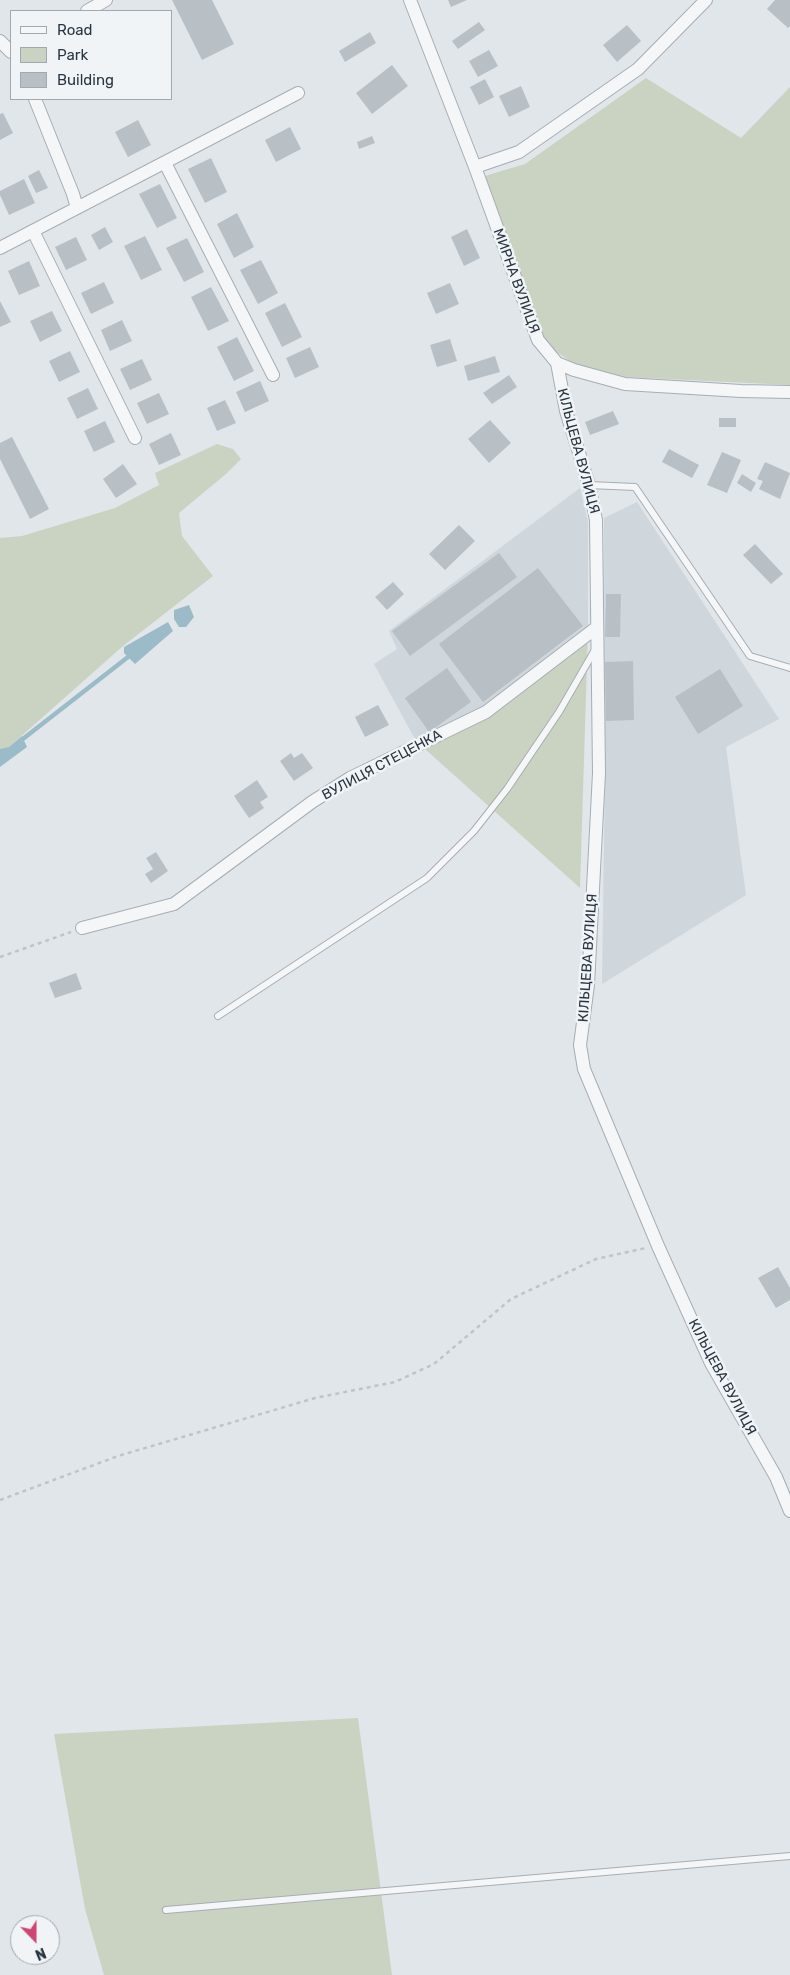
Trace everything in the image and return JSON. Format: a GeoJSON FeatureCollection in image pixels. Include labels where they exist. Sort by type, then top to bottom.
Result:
{"type":"FeatureCollection","features":[{"type":"Feature","properties":{"kind":"street"},"geometry":{"type":"LineString","coordinates":[[89,10],[106,0]]}},
{"type":"Feature","properties":{"kind":"street","name":"МИРНА ВУЛИЦЯ"},"geometry":{"type":"LineString","coordinates":[[410,0],[475,167],[538,340],[557,363],[574,370],[625,384],[790,392]]}},
{"type":"Feature","properties":{"kind":"street"},"geometry":{"type":"LineString","coordinates":[[475,167],[519,152],[638,68],[706,0]]}},
{"type":"Feature","properties":{"kind":"street"},"geometry":{"type":"LineString","coordinates":[[0,41],[10,51]]}},
{"type":"Feature","properties":{"kind":"street"},"geometry":{"type":"LineString","coordinates":[[0,248],[298,93]]}},
{"type":"Feature","properties":{"kind":"street"},"geometry":{"type":"LineString","coordinates":[[35,100],[77,208]]}},
{"type":"Feature","properties":{"kind":"street"},"geometry":{"type":"LineString","coordinates":[[164,162],[273,375]]}},
{"type":"Feature","properties":{"kind":"street"},"geometry":{"type":"LineString","coordinates":[[33,231],[135,438]]}},
{"type":"Feature","properties":{"kind":"street","name":"КІЛЬЦЕВА ВУЛИЦЯ"},"geometry":{"type":"LineString","coordinates":[[557,363],[566,410],[589,485],[596,520],[598,598],[596,647],[599,773],[588,985],[580,1045],[584,1069],[658,1246],[711,1363],[776,1477],[790,1511]]}},
{"type":"Feature","properties":{"kind":"street","name":"ВУЛИЦЯ СТЕЦЕНКА"},"geometry":{"type":"LineString","coordinates":[[82,928],[174,904],[312,802],[350,778],[486,712],[596,628]]}},
{"type":"Feature","properties":{"kind":"lane"},"geometry":{"type":"LineString","coordinates":[[589,485],[635,487],[750,656],[790,668]]}},
{"type":"Feature","properties":{"kind":"lane"},"geometry":{"type":"LineString","coordinates":[[218,1016],[427,878],[474,831],[507,789],[559,712],[596,647]]}},
{"type":"Feature","properties":{"kind":"lane"},"geometry":{"type":"LineString","coordinates":[[166,1910],[790,1856]]}},
{"type":"Feature","properties":{"kind":"path"},"geometry":{"type":"LineString","coordinates":[[0,957],[82,928]]}},
{"type":"Feature","properties":{"kind":"path"},"geometry":{"type":"LineString","coordinates":[[0,1500],[127,1454],[315,1398],[395,1382],[434,1364],[511,1299],[596,1259],[658,1246]]}},
{"type":"Feature","properties":{"kind":"shaded area"},"geometry":{"type":"Polygon","coordinates":[[[580,488],[588,522],[588,631],[485,709],[416,741],[374,664],[397,649],[389,631],[580,488]]]}},
{"type":"Feature","properties":{"kind":"shaded area"},"geometry":{"type":"Polygon","coordinates":[[[637,502],[779,719],[726,747],[746,895],[602,984],[605,771],[604,518],[637,502]]]}},
{"type":"Feature","properties":{"kind":"green space"},"geometry":{"type":"Polygon","coordinates":[[[646,78],[741,138],[790,87],[790,385],[625,377],[574,364],[551,348],[542,336],[485,176],[525,164],[646,78]]]}},
{"type":"Feature","properties":{"kind":"green space"},"geometry":{"type":"Polygon","coordinates":[[[217,444],[233,449],[241,459],[179,513],[182,536],[213,576],[123,646],[0,755],[0,538],[22,536],[115,508],[159,485],[155,473],[217,444]]]}},
{"type":"Feature","properties":{"kind":"green space"},"geometry":{"type":"Polygon","coordinates":[[[588,631],[580,888],[416,741],[485,709],[588,631]]]}},
{"type":"Feature","properties":{"kind":"green space"},"geometry":{"type":"Polygon","coordinates":[[[358,1718],[392,1975],[104,1975],[85,1909],[54,1734],[358,1718]]]}},
{"type":"Feature","properties":{"kind":"water"},"geometry":{"type":"Polygon","coordinates":[[[189,605],[194,617],[186,627],[179,627],[174,619],[174,610],[189,605]]]}},
{"type":"Feature","properties":{"kind":"water"},"geometry":{"type":"Polygon","coordinates":[[[168,622],[173,631],[135,664],[124,653],[124,647],[168,622]]]}},
{"type":"Feature","properties":{"kind":"water"},"geometry":{"type":"Polygon","coordinates":[[[22,736],[27,747],[0,767],[0,749],[9,747],[22,736]]]}},
{"type":"Feature","properties":{"kind":"building"},"geometry":{"type":"Polygon","coordinates":[[[172,0],[212,0],[234,44],[202,60],[172,0]]]}},
{"type":"Feature","properties":{"kind":"building"},"geometry":{"type":"Polygon","coordinates":[[[448,0],[467,0],[451,7],[448,0]]]}},
{"type":"Feature","properties":{"kind":"building"},"geometry":{"type":"Polygon","coordinates":[[[775,0],[790,0],[790,26],[788,28],[767,9],[775,0]]]}},
{"type":"Feature","properties":{"kind":"building"},"geometry":{"type":"Polygon","coordinates":[[[479,22],[485,30],[458,49],[452,41],[479,22]]]}},
{"type":"Feature","properties":{"kind":"building"},"geometry":{"type":"Polygon","coordinates":[[[627,25],[641,41],[617,62],[603,45],[627,25]]]}},
{"type":"Feature","properties":{"kind":"building"},"geometry":{"type":"Polygon","coordinates":[[[370,32],[376,43],[345,62],[339,51],[370,32]]]}},
{"type":"Feature","properties":{"kind":"building"},"geometry":{"type":"Polygon","coordinates":[[[489,50],[498,66],[478,77],[469,61],[489,50]]]}},
{"type":"Feature","properties":{"kind":"building"},"geometry":{"type":"Polygon","coordinates":[[[392,65],[408,86],[372,114],[356,93],[392,65]]]}},
{"type":"Feature","properties":{"kind":"building"},"geometry":{"type":"Polygon","coordinates":[[[485,79],[494,97],[479,105],[470,87],[485,79]]]}},
{"type":"Feature","properties":{"kind":"building"},"geometry":{"type":"Polygon","coordinates":[[[521,86],[530,107],[509,117],[499,96],[521,86]]]}},
{"type":"Feature","properties":{"kind":"building"},"geometry":{"type":"Polygon","coordinates":[[[3,113],[13,133],[0,140],[0,114],[3,113]]]}},
{"type":"Feature","properties":{"kind":"building"},"geometry":{"type":"Polygon","coordinates":[[[138,120],[151,145],[128,157],[115,132],[138,120]]]}},
{"type":"Feature","properties":{"kind":"building"},"geometry":{"type":"Polygon","coordinates":[[[290,127],[301,149],[276,162],[265,140],[290,127]]]}},
{"type":"Feature","properties":{"kind":"building"},"geometry":{"type":"Polygon","coordinates":[[[372,136],[375,143],[359,149],[357,142],[372,136]]]}},
{"type":"Feature","properties":{"kind":"building"},"geometry":{"type":"Polygon","coordinates":[[[211,158],[227,192],[205,203],[188,169],[211,158]]]}},
{"type":"Feature","properties":{"kind":"building"},"geometry":{"type":"Polygon","coordinates":[[[39,170],[48,188],[36,193],[28,176],[39,170]]]}},
{"type":"Feature","properties":{"kind":"building"},"geometry":{"type":"Polygon","coordinates":[[[24,179],[35,203],[9,215],[0,191],[24,179]]]}},
{"type":"Feature","properties":{"kind":"building"},"geometry":{"type":"Polygon","coordinates":[[[160,184],[177,218],[157,228],[139,194],[160,184]]]}},
{"type":"Feature","properties":{"kind":"building"},"geometry":{"type":"Polygon","coordinates":[[[237,213],[254,247],[234,258],[217,224],[237,213]]]}},
{"type":"Feature","properties":{"kind":"building"},"geometry":{"type":"Polygon","coordinates":[[[105,227],[113,242],[99,250],[91,235],[105,227]]]}},
{"type":"Feature","properties":{"kind":"building"},"geometry":{"type":"Polygon","coordinates":[[[467,229],[480,258],[464,266],[451,237],[467,229]]]}},
{"type":"Feature","properties":{"kind":"building"},"geometry":{"type":"Polygon","coordinates":[[[145,236],[162,270],[141,280],[124,246],[145,236]]]}},
{"type":"Feature","properties":{"kind":"building"},"geometry":{"type":"Polygon","coordinates":[[[76,237],[87,260],[66,270],[55,247],[76,237]]]}},
{"type":"Feature","properties":{"kind":"building"},"geometry":{"type":"Polygon","coordinates":[[[187,238],[204,272],[184,282],[166,248],[187,238]]]}},
{"type":"Feature","properties":{"kind":"building"},"geometry":{"type":"Polygon","coordinates":[[[261,260],[278,293],[258,304],[240,270],[261,260]]]}},
{"type":"Feature","properties":{"kind":"building"},"geometry":{"type":"Polygon","coordinates":[[[29,261],[40,286],[19,295],[8,271],[29,261]]]}},
{"type":"Feature","properties":{"kind":"building"},"geometry":{"type":"Polygon","coordinates":[[[104,282],[114,303],[91,314],[81,293],[104,282]]]}},
{"type":"Feature","properties":{"kind":"building"},"geometry":{"type":"Polygon","coordinates":[[[450,283],[459,304],[436,314],[427,293],[450,283]]]}},
{"type":"Feature","properties":{"kind":"building"},"geometry":{"type":"Polygon","coordinates":[[[211,287],[229,321],[208,331],[191,297],[211,287]]]}},
{"type":"Feature","properties":{"kind":"building"},"geometry":{"type":"Polygon","coordinates":[[[0,301],[11,322],[0,327],[0,301]]]}},
{"type":"Feature","properties":{"kind":"building"},"geometry":{"type":"Polygon","coordinates":[[[285,303],[302,337],[282,347],[265,313],[285,303]]]}},
{"type":"Feature","properties":{"kind":"building"},"geometry":{"type":"Polygon","coordinates":[[[52,311],[62,331],[40,342],[30,321],[52,311]]]}},
{"type":"Feature","properties":{"kind":"building"},"geometry":{"type":"Polygon","coordinates":[[[122,320],[132,341],[110,351],[101,330],[122,320]]]}},
{"type":"Feature","properties":{"kind":"building"},"geometry":{"type":"Polygon","coordinates":[[[237,337],[254,371],[234,381],[217,347],[237,337]]]}},
{"type":"Feature","properties":{"kind":"building"},"geometry":{"type":"Polygon","coordinates":[[[450,339],[457,361],[437,367],[430,345],[450,339]]]}},
{"type":"Feature","properties":{"kind":"building"},"geometry":{"type":"Polygon","coordinates":[[[310,347],[319,367],[295,378],[286,358],[310,347]]]}},
{"type":"Feature","properties":{"kind":"building"},"geometry":{"type":"Polygon","coordinates":[[[70,351],[80,372],[59,382],[49,361],[70,351]]]}},
{"type":"Feature","properties":{"kind":"building"},"geometry":{"type":"Polygon","coordinates":[[[495,356],[500,372],[468,381],[464,366],[495,356]]]}},
{"type":"Feature","properties":{"kind":"building"},"geometry":{"type":"Polygon","coordinates":[[[142,359],[152,380],[130,390],[120,369],[142,359]]]}},
{"type":"Feature","properties":{"kind":"building"},"geometry":{"type":"Polygon","coordinates":[[[509,375],[517,387],[492,404],[483,393],[509,375]]]}},
{"type":"Feature","properties":{"kind":"building"},"geometry":{"type":"Polygon","coordinates":[[[260,381],[269,401],[245,412],[236,392],[260,381]]]}},
{"type":"Feature","properties":{"kind":"building"},"geometry":{"type":"Polygon","coordinates":[[[88,388],[98,409],[77,419],[67,398],[88,388]]]}},
{"type":"Feature","properties":{"kind":"building"},"geometry":{"type":"Polygon","coordinates":[[[159,393],[169,414],[147,424],[137,403],[159,393]]]}},
{"type":"Feature","properties":{"kind":"building"},"geometry":{"type":"Polygon","coordinates":[[[225,400],[236,423],[217,431],[207,408],[225,400]]]}},
{"type":"Feature","properties":{"kind":"building"},"geometry":{"type":"Polygon","coordinates":[[[613,411],[619,424],[590,435],[585,422],[613,411]]]}},
{"type":"Feature","properties":{"kind":"building"},"geometry":{"type":"Polygon","coordinates":[[[719,418],[736,418],[736,427],[719,427],[719,418]]]}},
{"type":"Feature","properties":{"kind":"building"},"geometry":{"type":"Polygon","coordinates":[[[490,420],[511,443],[489,463],[468,439],[490,420]]]}},
{"type":"Feature","properties":{"kind":"building"},"geometry":{"type":"Polygon","coordinates":[[[105,421],[115,442],[94,452],[84,431],[105,421]]]}},
{"type":"Feature","properties":{"kind":"building"},"geometry":{"type":"Polygon","coordinates":[[[171,433],[181,455],[159,465],[149,444],[171,433]]]}},
{"type":"Feature","properties":{"kind":"building"},"geometry":{"type":"Polygon","coordinates":[[[12,437],[49,509],[30,519],[0,459],[0,443],[12,437]]]}},
{"type":"Feature","properties":{"kind":"building"},"geometry":{"type":"Polygon","coordinates":[[[669,449],[699,465],[692,478],[662,462],[669,449]]]}},
{"type":"Feature","properties":{"kind":"building"},"geometry":{"type":"Polygon","coordinates":[[[722,452],[741,460],[727,493],[707,485],[722,452]]]}},
{"type":"Feature","properties":{"kind":"building"},"geometry":{"type":"Polygon","coordinates":[[[765,462],[790,473],[780,499],[759,489],[763,481],[757,479],[765,462]]]}},
{"type":"Feature","properties":{"kind":"building"},"geometry":{"type":"Polygon","coordinates":[[[123,464],[137,484],[116,498],[103,479],[123,464]]]}},
{"type":"Feature","properties":{"kind":"building"},"geometry":{"type":"Polygon","coordinates":[[[742,474],[756,483],[751,492],[737,483],[742,474]]]}},
{"type":"Feature","properties":{"kind":"building"},"geometry":{"type":"Polygon","coordinates":[[[459,525],[475,541],[445,570],[429,554],[459,525]]]}},
{"type":"Feature","properties":{"kind":"building"},"geometry":{"type":"Polygon","coordinates":[[[755,544],[783,574],[771,584],[743,555],[755,544]]]}},
{"type":"Feature","properties":{"kind":"building"},"geometry":{"type":"Polygon","coordinates":[[[499,553],[517,577],[410,656],[392,631],[499,553]]]}},
{"type":"Feature","properties":{"kind":"building"},"geometry":{"type":"Polygon","coordinates":[[[538,568],[583,626],[483,702],[439,644],[538,568]]]}},
{"type":"Feature","properties":{"kind":"building"},"geometry":{"type":"Polygon","coordinates":[[[393,582],[404,594],[387,610],[375,597],[393,582]]]}},
{"type":"Feature","properties":{"kind":"building"},"geometry":{"type":"Polygon","coordinates":[[[606,594],[621,594],[620,637],[605,637],[606,594]]]}},
{"type":"Feature","properties":{"kind":"building"},"geometry":{"type":"Polygon","coordinates":[[[633,661],[634,720],[606,721],[605,662],[633,661]]]}},
{"type":"Feature","properties":{"kind":"building"},"geometry":{"type":"Polygon","coordinates":[[[447,668],[471,702],[429,732],[405,698],[447,668]]]}},
{"type":"Feature","properties":{"kind":"building"},"geometry":{"type":"Polygon","coordinates":[[[720,669],[743,706],[698,734],[675,697],[720,669]]]}},
{"type":"Feature","properties":{"kind":"building"},"geometry":{"type":"Polygon","coordinates":[[[378,705],[389,725],[365,737],[355,717],[378,705]]]}},
{"type":"Feature","properties":{"kind":"building"},"geometry":{"type":"Polygon","coordinates":[[[291,753],[294,758],[302,753],[313,768],[294,781],[280,761],[291,753]]]}},
{"type":"Feature","properties":{"kind":"building"},"geometry":{"type":"Polygon","coordinates":[[[257,780],[268,797],[260,802],[264,808],[249,818],[234,796],[257,780]]]}},
{"type":"Feature","properties":{"kind":"building"},"geometry":{"type":"Polygon","coordinates":[[[156,852],[168,871],[151,883],[145,874],[153,869],[146,858],[156,852]]]}},
{"type":"Feature","properties":{"kind":"building"},"geometry":{"type":"Polygon","coordinates":[[[76,973],[82,989],[55,998],[49,983],[76,973]]]}},
{"type":"Feature","properties":{"kind":"building"},"geometry":{"type":"Polygon","coordinates":[[[778,1267],[790,1288],[790,1300],[776,1308],[758,1278],[778,1267]]]}},
{"type":"Feature","properties":{"kind":"waterway"},"geometry":{"type":"LineString","coordinates":[[19,742],[128,657]]}}]}
